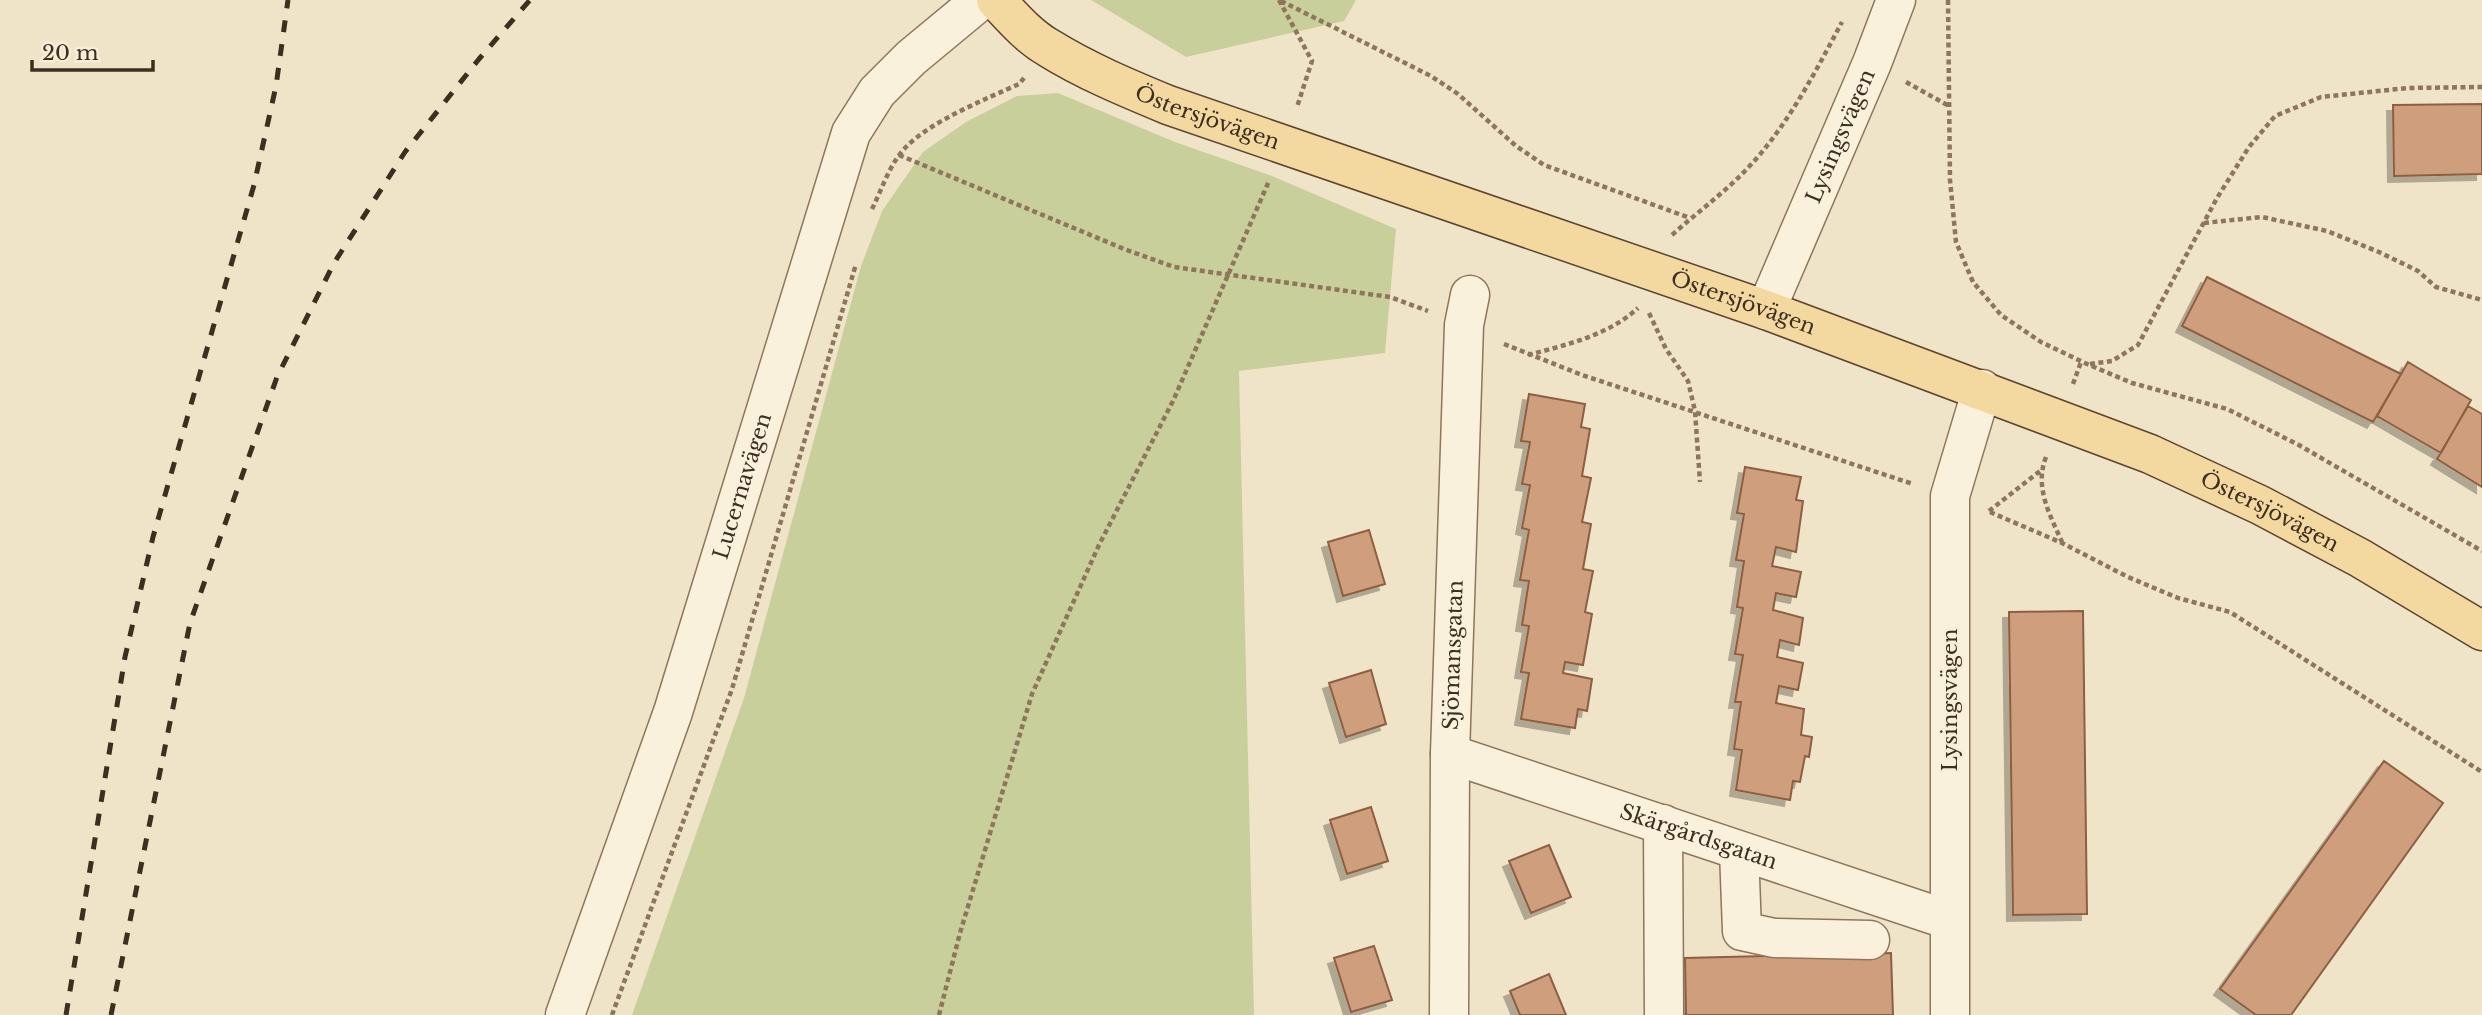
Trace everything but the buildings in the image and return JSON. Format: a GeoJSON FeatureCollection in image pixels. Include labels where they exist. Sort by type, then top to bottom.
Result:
{"type":"FeatureCollection","features":[{"type":"Feature","properties":{"kind":"main road","name":"Östersjövägen"},"geometry":{"type":"LineString","coordinates":[[996,0],[1017,23],[1047,47],[1104,78],[1168,105],[1766,310],[2150,454],[2260,505],[2360,558],[2482,631]]}},
{"type":"Feature","properties":{"kind":"street","name":"Lucernavägen"},"geometry":{"type":"LineString","coordinates":[[565,1015],[673,712],[851,133],[877,92],[911,58],[981,0]]}},
{"type":"Feature","properties":{"kind":"street","name":"Lysingsvägen"},"geometry":{"type":"LineString","coordinates":[[1766,310],[1872,63],[1896,0]]}},
{"type":"Feature","properties":{"kind":"street","name":"Sjömansgatan"},"geometry":{"type":"LineString","coordinates":[[1448,1015],[1450,754],[1467,310]]}},
{"type":"Feature","properties":{"kind":"street","name":"Lysingsvägen"},"geometry":{"type":"LineString","coordinates":[[1950,1015],[1950,496],[1982,390]]}},
{"type":"Feature","properties":{"kind":"street","name":"Skärgårdsgatan"},"geometry":{"type":"LineString","coordinates":[[1450,754],[1949,920]]}},
{"type":"Feature","properties":{"kind":"street"},"geometry":{"type":"LineString","coordinates":[[1663,824],[1664,1015]]}},
{"type":"Feature","properties":{"kind":"street"},"geometry":{"type":"LineString","coordinates":[[1739,851],[1742,931],[1773,938],[1870,940]]}},
{"type":"Feature","properties":{"kind":"path"},"geometry":{"type":"LineString","coordinates":[[1280,0],[1431,76],[1458,94],[1516,146],[1544,165],[1690,218]]}},
{"type":"Feature","properties":{"kind":"path"},"geometry":{"type":"LineString","coordinates":[[1948,0],[1950,180],[1956,242],[1973,282],[2001,315],[2041,342],[2087,364],[2133,383],[2227,409],[2297,444],[2482,551]]}},
{"type":"Feature","properties":{"kind":"path"},"geometry":{"type":"LineString","coordinates":[[1654,273],[1668,238],[1727,189],[1785,123],[1843,21]]}},
{"type":"Feature","properties":{"kind":"path"},"geometry":{"type":"LineString","coordinates":[[871,211],[899,155],[922,133],[1019,83],[1047,47]]}},
{"type":"Feature","properties":{"kind":"path"},"geometry":{"type":"LineString","coordinates":[[2087,364],[2112,360],[2138,345],[2203,223],[2249,147],[2275,116],[2321,97],[2409,88],[2482,87]]}},
{"type":"Feature","properties":{"kind":"path"},"geometry":{"type":"LineString","coordinates":[[899,155],[1174,267],[1467,310]]}},
{"type":"Feature","properties":{"kind":"path"},"geometry":{"type":"LineString","coordinates":[[2203,223],[2262,218],[2327,231],[2418,271],[2436,287],[2482,300]]}},
{"type":"Feature","properties":{"kind":"path"},"geometry":{"type":"LineString","coordinates":[[612,1015],[732,688],[856,263]]}},
{"type":"Feature","properties":{"kind":"path"},"geometry":{"type":"LineString","coordinates":[[939,1015],[960,933],[1032,694],[1099,545],[1173,401],[1229,273]]}},
{"type":"Feature","properties":{"kind":"path"},"geometry":{"type":"LineString","coordinates":[[1700,482],[1695,411],[1688,380],[1666,349],[1644,302],[1625,320],[1595,334],[1528,355],[1582,375],[1695,411],[1950,496],[2063,542],[2128,577],[2178,598],[2230,612],[2482,772]]}},
{"type":"Feature","properties":{"kind":"path"},"geometry":{"type":"LineString","coordinates":[[1989,512],[2041,471],[2045,505],[2063,542]]}},
{"type":"Feature","properties":{"kind":"green space"},"geometry":{"type":"Polygon","coordinates":[[[1091,0],[1356,0],[1344,21],[1186,57],[1091,0]]]}},
{"type":"Feature","properties":{"kind":"green space"},"geometry":{"type":"Polygon","coordinates":[[[1058,93],[1175,142],[1272,176],[1396,229],[1385,353],[1239,371],[1254,1015],[632,1015],[744,698],[861,266],[882,211],[923,152],[966,122],[1017,96],[1058,93]]]}},
{"type":"Feature","properties":{"kind":"railway"},"geometry":{"type":"LineString","coordinates":[[66,1015],[125,657],[153,537],[254,185],[276,86],[288,0]]}},
{"type":"Feature","properties":{"kind":"railway"},"geometry":{"type":"LineString","coordinates":[[111,1015],[190,623],[277,377],[334,263],[405,152],[530,0]]}}]}
